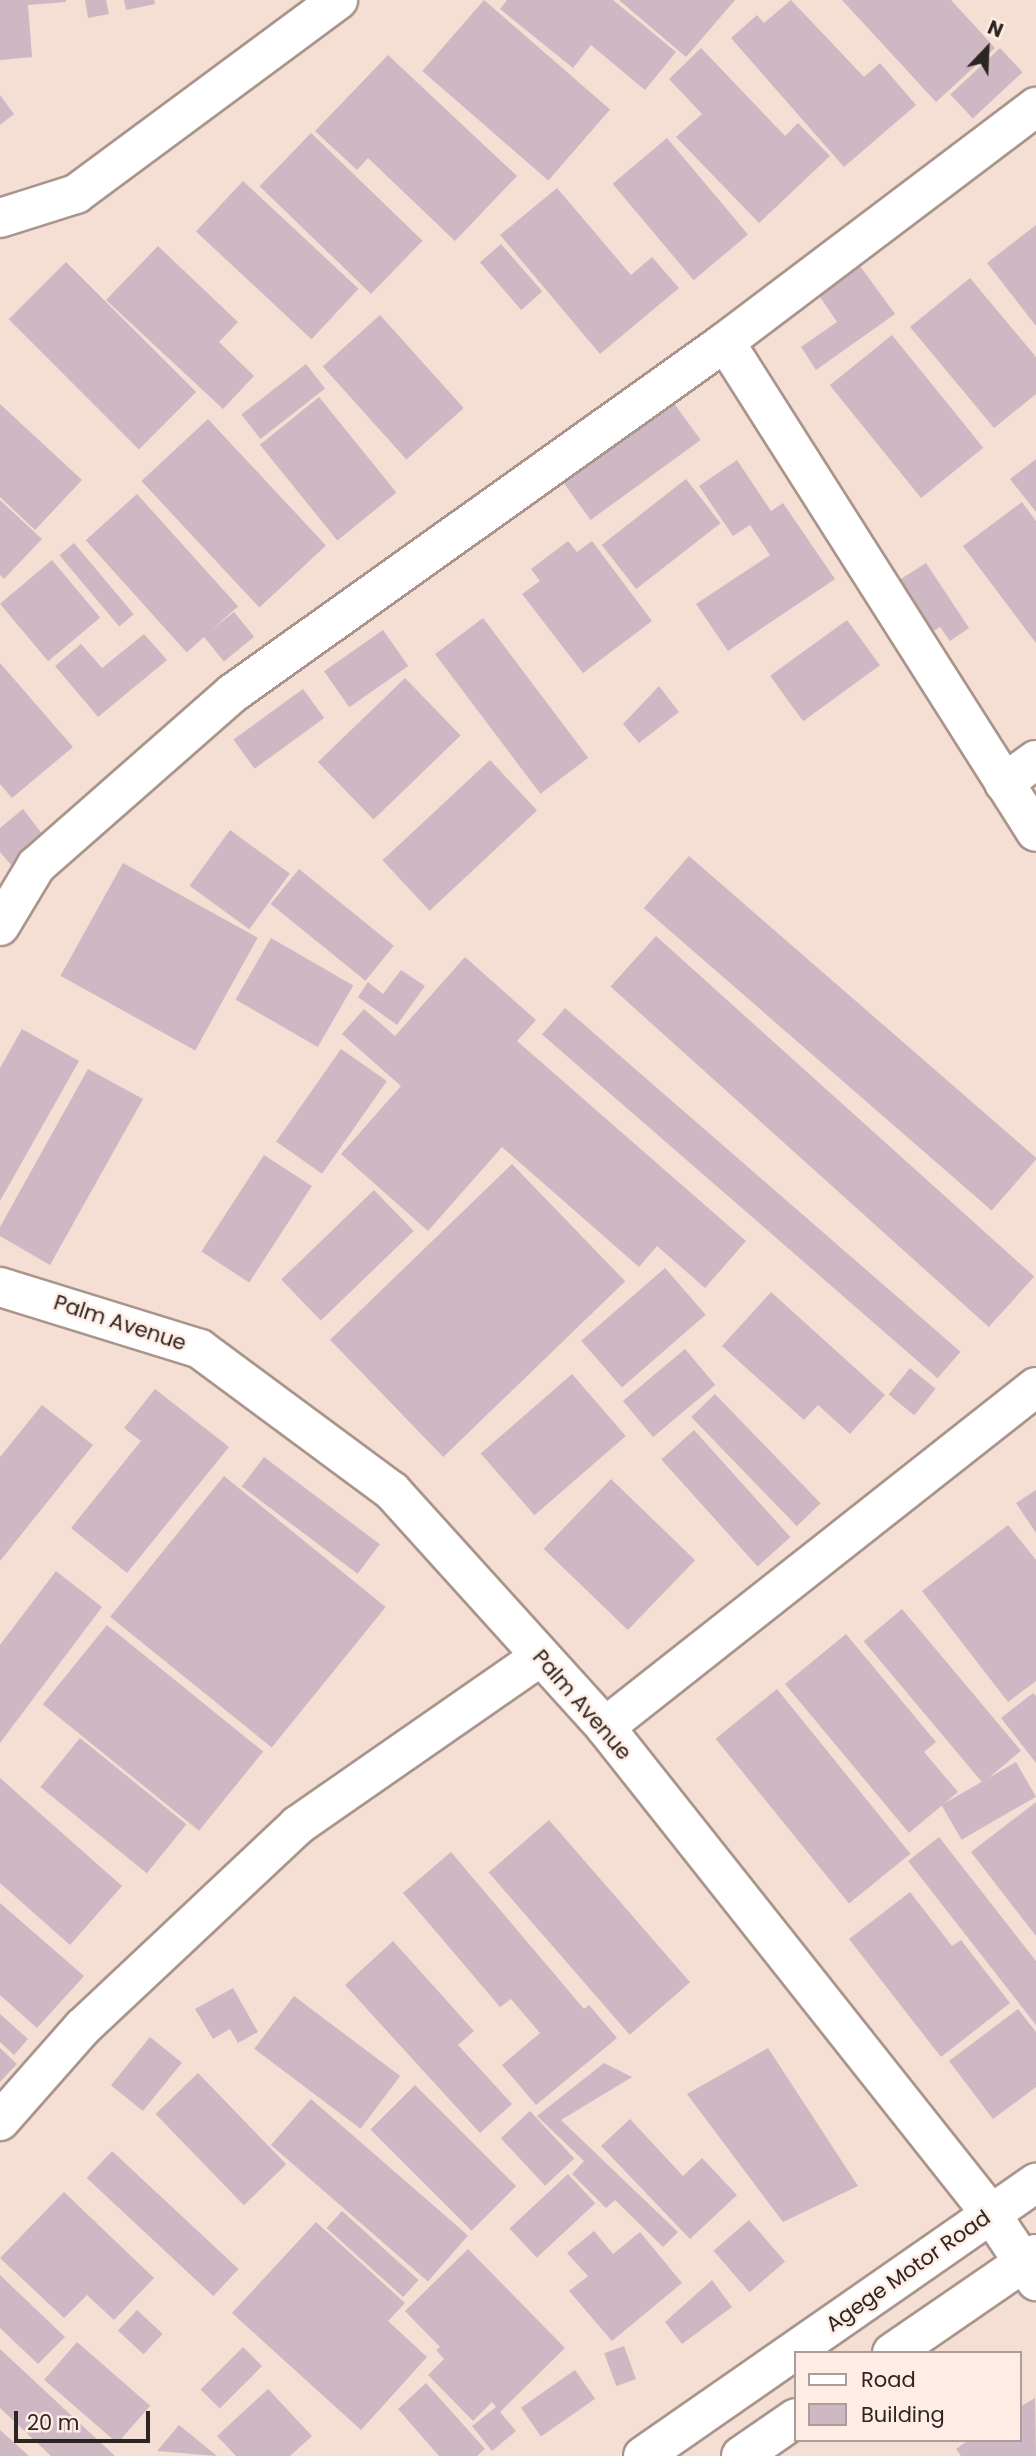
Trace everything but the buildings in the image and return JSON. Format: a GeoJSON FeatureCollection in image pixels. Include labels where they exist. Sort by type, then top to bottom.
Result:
{"type":"FeatureCollection","features":[{"type":"Feature","properties":{"kind":"main road"},"geometry":{"type":"LineString","coordinates":[[0,218],[76,194],[338,0]]}},
{"type":"Feature","properties":{"kind":"main road"},"geometry":{"type":"LineString","coordinates":[[0,926],[36,866],[233,692],[725,342],[1036,107]]}},
{"type":"Feature","properties":{"kind":"main road"},"geometry":{"type":"LineString","coordinates":[[725,342],[1036,832]]}},
{"type":"Feature","properties":{"kind":"main road"},"geometry":{"type":"LineString","coordinates":[[1004,783],[1036,760]]}},
{"type":"Feature","properties":{"kind":"main road","name":"Palm Avenue"},"geometry":{"type":"LineString","coordinates":[[0,1287],[200,1349],[392,1491],[605,1727],[1032,2266]]}},
{"type":"Feature","properties":{"kind":"main road"},"geometry":{"type":"LineString","coordinates":[[605,1727],[1036,1387]]}},
{"type":"Feature","properties":{"kind":"main road"},"geometry":{"type":"LineString","coordinates":[[0,2121],[83,2027],[298,1825],[540,1657]]}},
{"type":"Feature","properties":{"kind":"main road","name":"Agege Motor Road"},"geometry":{"type":"LineString","coordinates":[[643,2456],[1036,2183]]}},
{"type":"Feature","properties":{"kind":"main road"},"geometry":{"type":"LineString","coordinates":[[895,2351],[1032,2266]]}},
{"type":"Feature","properties":{"kind":"main road"},"geometry":{"type":"LineString","coordinates":[[741,2456],[794,2419]]}}]}
